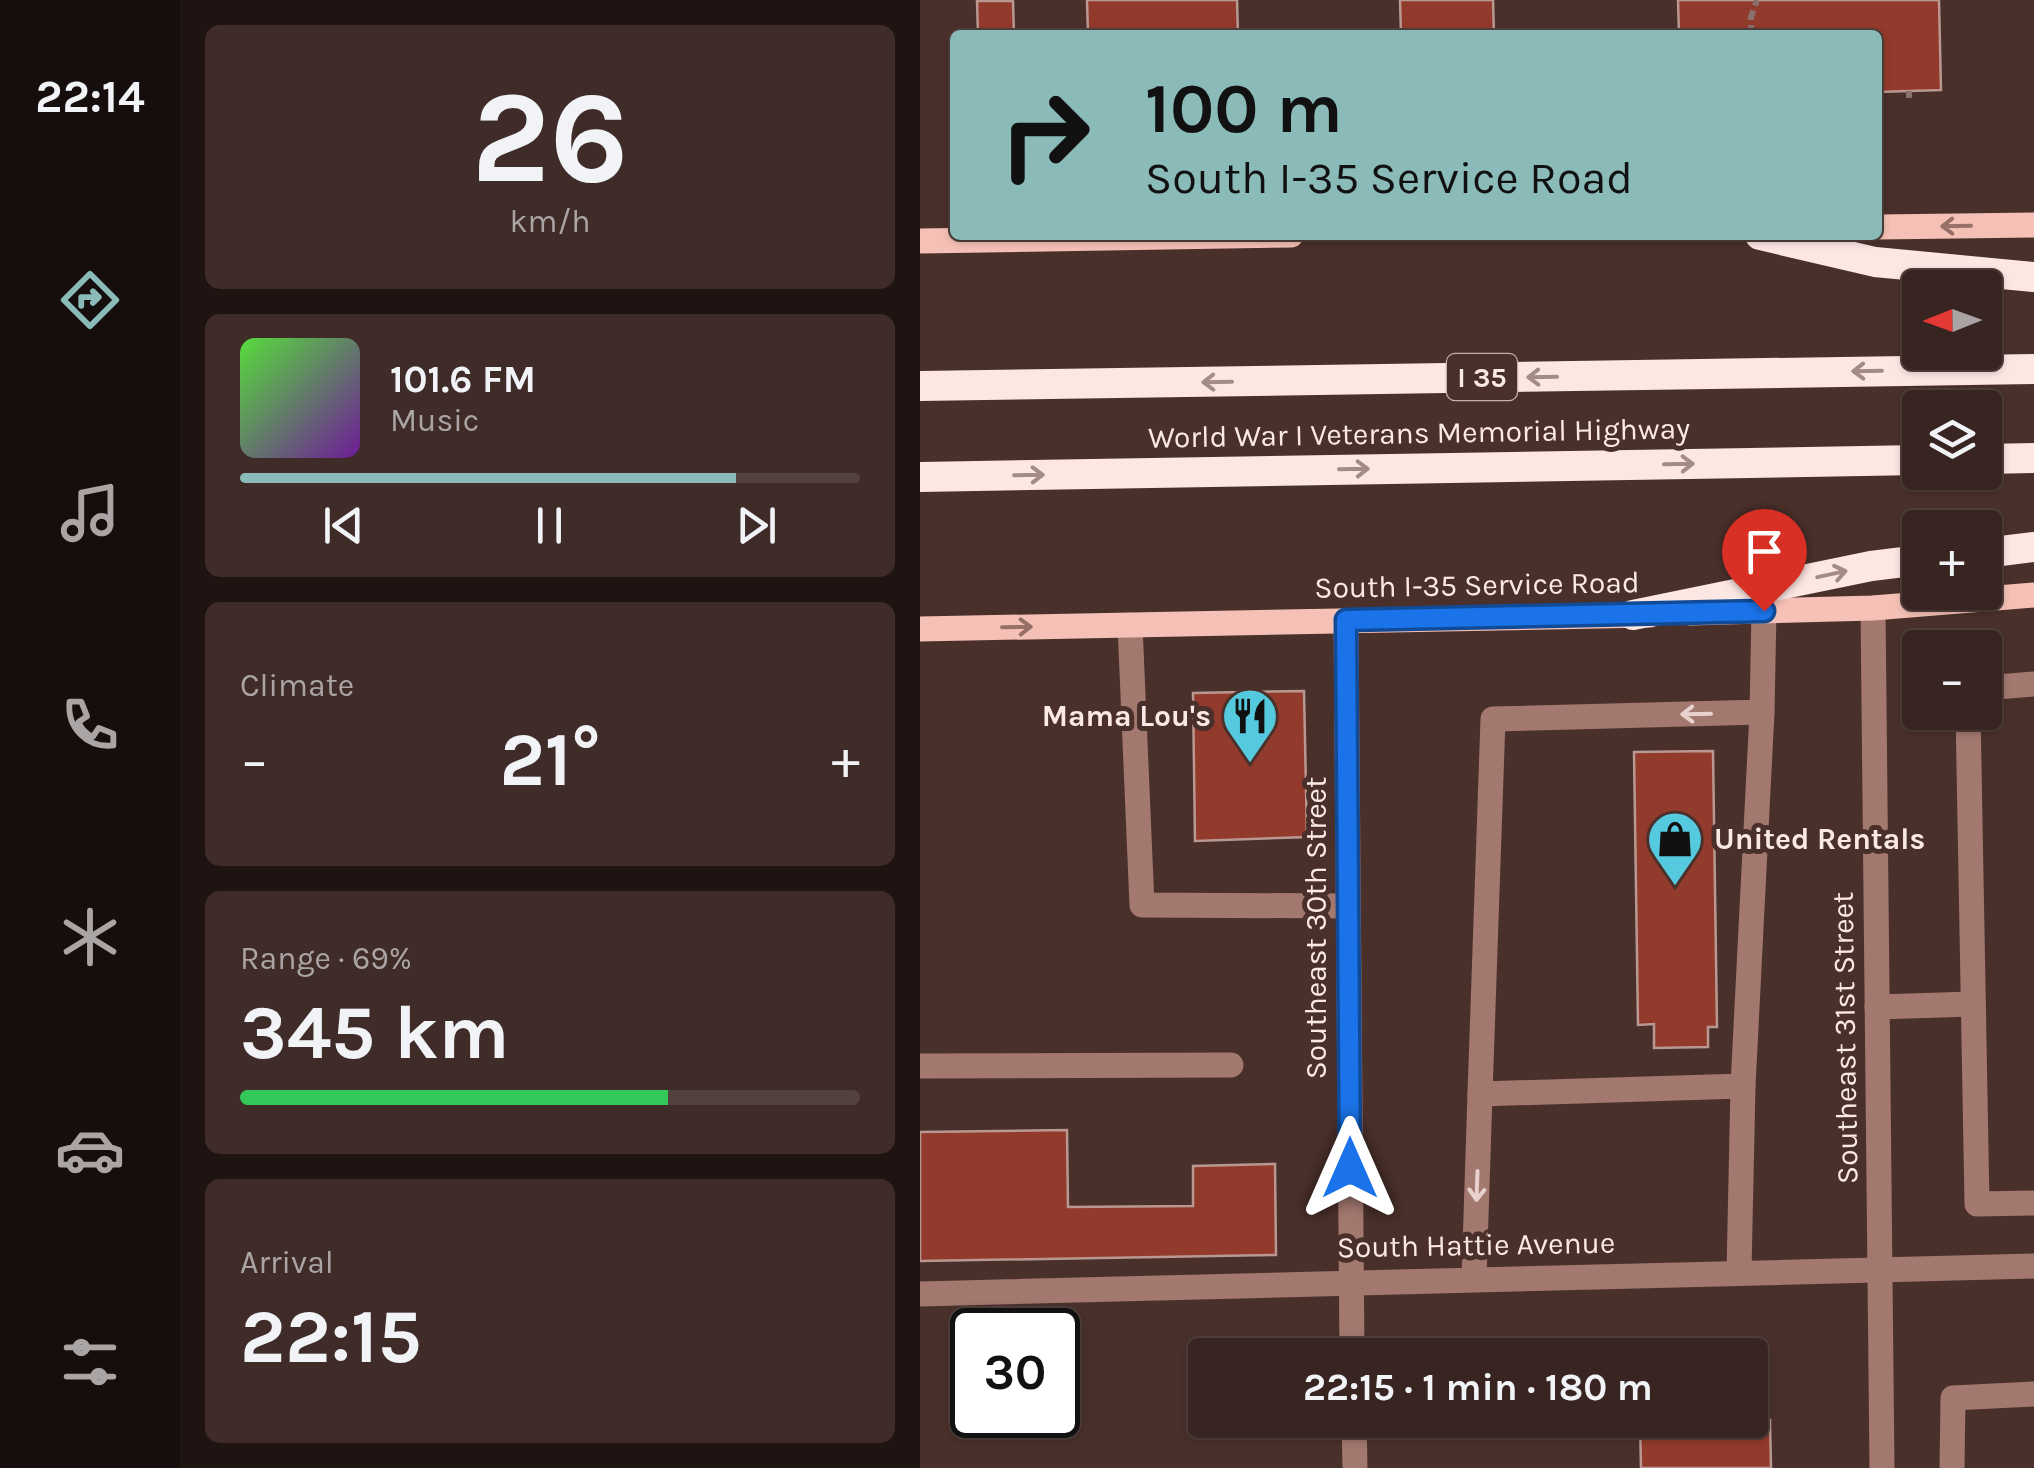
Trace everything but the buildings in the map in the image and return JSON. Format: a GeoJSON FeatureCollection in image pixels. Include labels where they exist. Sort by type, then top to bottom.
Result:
{"type":"FeatureCollection","features":[{"type":"Feature","properties":{"kind":"highway"},"geometry":{"type":"LineString","coordinates":[[1781,240],[1875,262],[2034,277]]}},
{"type":"Feature","properties":{"kind":"highway","name":"World War I Veterans Memorial Highway"},"geometry":{"type":"LineString","coordinates":[[920,386],[2034,369]]}},
{"type":"Feature","properties":{"kind":"highway"},"geometry":{"type":"LineString","coordinates":[[2002,458],[2034,458]]}},
{"type":"Feature","properties":{"kind":"highway","name":"World War I Veterans Memorial Highway"},"geometry":{"type":"LineString","coordinates":[[920,477],[1902,460]]}},
{"type":"Feature","properties":{"kind":"highway"},"geometry":{"type":"LineString","coordinates":[[2002,550],[2034,547]]}},
{"type":"Feature","properties":{"kind":"highway"},"geometry":{"type":"LineString","coordinates":[[1634,615],[1902,562]]}},
{"type":"Feature","properties":{"kind":"main road"},"geometry":{"type":"LineString","coordinates":[[1882,227],[2034,225]]}},
{"type":"Feature","properties":{"kind":"main road"},"geometry":{"type":"LineString","coordinates":[[920,241],[982,240]]}},
{"type":"Feature","properties":{"kind":"main road","name":"South I-35 Service Road"},"geometry":{"type":"LineString","coordinates":[[920,629],[1873,608],[2034,596]]}},
{"type":"Feature","properties":{"kind":"street","name":"Southeast 31st Street"},"geometry":{"type":"LineString","coordinates":[[1873,608],[1882,1468]]}},
{"type":"Feature","properties":{"kind":"street"},"geometry":{"type":"LineString","coordinates":[[1739,1271],[1743,1086],[1764,611]]}},
{"type":"Feature","properties":{"kind":"street","name":"Southeast 30th Street"},"geometry":{"type":"LineString","coordinates":[[1346,620],[1352,1338]]}},
{"type":"Feature","properties":{"kind":"street"},"geometry":{"type":"LineString","coordinates":[[1130,625],[1142,906],[1348,906]]}},
{"type":"Feature","properties":{"kind":"street"},"geometry":{"type":"LineString","coordinates":[[2002,687],[2034,684]]}},
{"type":"Feature","properties":{"kind":"street"},"geometry":{"type":"LineString","coordinates":[[1474,1278],[1492,718],[1762,712]]}},
{"type":"Feature","properties":{"kind":"street"},"geometry":{"type":"LineString","coordinates":[[1968,730],[1977,1204],[2034,1203]]}},
{"type":"Feature","properties":{"kind":"street"},"geometry":{"type":"LineString","coordinates":[[1877,1006],[1974,1004]]}},
{"type":"Feature","properties":{"kind":"street"},"geometry":{"type":"LineString","coordinates":[[920,1066],[1230,1065]]}},
{"type":"Feature","properties":{"kind":"street"},"geometry":{"type":"LineString","coordinates":[[1480,1094],[1743,1086]]}},
{"type":"Feature","properties":{"kind":"street","name":"South Hattie Avenue"},"geometry":{"type":"LineString","coordinates":[[920,1294],[2034,1266]]}},
{"type":"Feature","properties":{"kind":"street"},"geometry":{"type":"LineString","coordinates":[[1952,1468],[1953,1398],[2034,1394]]}},
{"type":"Feature","properties":{"kind":"street"},"geometry":{"type":"LineString","coordinates":[[1354,1438],[1355,1468]]}},
{"type":"Feature","properties":{"kind":"path"},"geometry":{"type":"LineString","coordinates":[[1751,30],[1750,17],[1757,0]]}},
{"type":"Feature","properties":{"kind":"place","name":"Mama Lou's"},"geometry":{"type":"Point","coordinates":[1250,765]}},
{"type":"Feature","properties":{"kind":"place","name":"United Rentals"},"geometry":{"type":"Point","coordinates":[1675,888]}},
{"type":"Feature","properties":{"kind":"route"},"geometry":{"type":"LineString","coordinates":[[1350,1168],[1346,620],[1764,611]]}}]}
